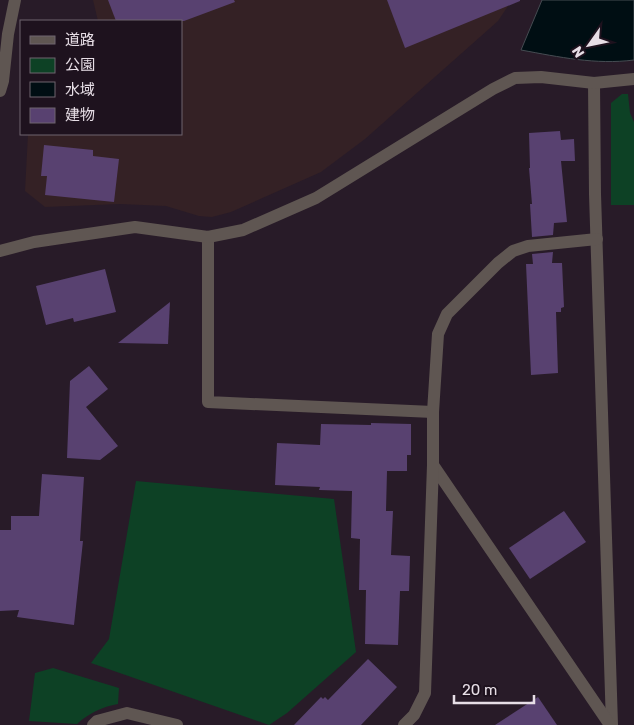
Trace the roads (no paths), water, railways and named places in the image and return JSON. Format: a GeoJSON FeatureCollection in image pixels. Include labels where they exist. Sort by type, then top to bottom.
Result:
{"type":"FeatureCollection","features":[{"type":"Feature","properties":{"kind":"street"},"geometry":{"type":"LineString","coordinates":[[0,90],[3,81],[8,34],[16,0]]}},
{"type":"Feature","properties":{"kind":"street"},"geometry":{"type":"LineString","coordinates":[[0,251],[34,242],[135,228],[208,237],[243,230],[316,198],[514,78],[541,77],[594,83],[634,79]]}},
{"type":"Feature","properties":{"kind":"street"},"geometry":{"type":"LineString","coordinates":[[594,83],[611,725]]}},
{"type":"Feature","properties":{"kind":"street"},"geometry":{"type":"LineString","coordinates":[[208,237],[208,402],[433,412]]}},
{"type":"Feature","properties":{"kind":"street"},"geometry":{"type":"LineString","coordinates":[[404,725],[417,720],[425,693],[433,465],[433,412],[438,334],[447,314],[498,263],[513,251],[528,246],[597,239]]}},
{"type":"Feature","properties":{"kind":"street"},"geometry":{"type":"LineString","coordinates":[[433,465],[611,725]]}},
{"type":"Feature","properties":{"kind":"street"},"geometry":{"type":"LineString","coordinates":[[93,725],[97,721],[127,713],[177,725]]}},
{"type":"Feature","properties":{"kind":"water"},"geometry":{"type":"Polygon","coordinates":[[[542,0],[634,0],[634,60],[592,61],[521,50],[542,0]]]}}]}
